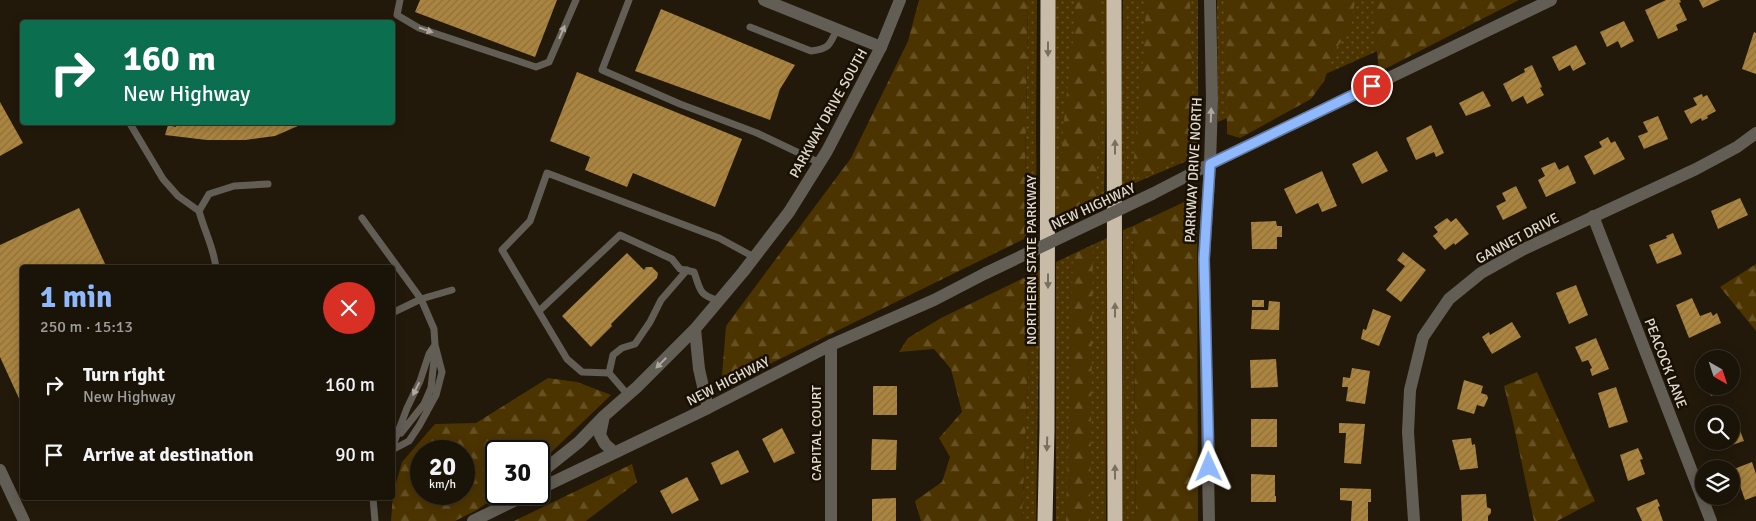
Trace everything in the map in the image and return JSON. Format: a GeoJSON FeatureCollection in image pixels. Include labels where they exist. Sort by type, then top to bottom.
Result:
{"type":"FeatureCollection","features":[{"type":"Feature","properties":{"kind":"highway","name":"NORTHERN STATE PARKWAY"},"geometry":{"type":"LineString","coordinates":[[1045,521],[1048,0]]}},
{"type":"Feature","properties":{"kind":"highway"},"geometry":{"type":"LineString","coordinates":[[1114,0],[1115,521]]}},
{"type":"Feature","properties":{"kind":"street"},"geometry":{"type":"LineString","coordinates":[[764,0],[881,47]]}},
{"type":"Feature","properties":{"kind":"street","name":"PARKWAY DRIVE SOUTH"},"geometry":{"type":"LineString","coordinates":[[550,465],[579,442],[696,329],[789,212],[820,163],[855,99],[881,47],[900,0]]}},
{"type":"Feature","properties":{"kind":"street","name":"PARKWAY DRIVE NORTH"},"geometry":{"type":"LineString","coordinates":[[1210,0],[1212,100],[1204,259],[1210,521]]}},
{"type":"Feature","properties":{"kind":"street","name":"NEW HIGHWAY"},"geometry":{"type":"LineString","coordinates":[[550,484],[708,408],[831,345],[934,300],[1210,164],[1551,0]]}},
{"type":"Feature","properties":{"kind":"street","name":"GANNET DRIVE"},"geometry":{"type":"LineString","coordinates":[[1414,521],[1408,424],[1410,390],[1423,338],[1449,299],[1482,273],[1524,249],[1696,169],[1737,147],[1756,133]]}},
{"type":"Feature","properties":{"kind":"street","name":"PEACOCK LANE"},"geometry":{"type":"LineString","coordinates":[[1594,216],[1711,521]]}},
{"type":"Feature","properties":{"kind":"street"},"geometry":{"type":"LineString","coordinates":[[696,329],[699,370],[708,408]]}},
{"type":"Feature","properties":{"kind":"street","name":"CAPITAL COURT"},"geometry":{"type":"LineString","coordinates":[[831,345],[831,521]]}},
{"type":"Feature","properties":{"kind":"street"},"geometry":{"type":"LineString","coordinates":[[604,416],[600,435],[605,444],[614,452]]}},
{"type":"Feature","properties":{"kind":"street"},"geometry":{"type":"LineString","coordinates":[[0,470],[24,521]]}},
{"type":"Feature","properties":{"kind":"street"},"geometry":{"type":"LineString","coordinates":[[479,518],[497,505]]}},
{"type":"Feature","properties":{"kind":"street"},"geometry":{"type":"LineString","coordinates":[[479,518],[506,505]]}},
{"type":"Feature","properties":{"kind":"lane"},"geometry":{"type":"LineString","coordinates":[[400,0],[396,15],[419,28],[536,66],[549,62],[576,0]]}},
{"type":"Feature","properties":{"kind":"lane"},"geometry":{"type":"LineString","coordinates":[[628,0],[602,70],[680,104],[757,133],[820,163]]}},
{"type":"Feature","properties":{"kind":"lane"},"geometry":{"type":"LineString","coordinates":[[750,27],[811,51],[822,50],[830,44],[837,29]]}},
{"type":"Feature","properties":{"kind":"lane"},"geometry":{"type":"LineString","coordinates":[[131,125],[163,179],[178,196],[199,211],[204,230],[215,256],[216,265]]}},
{"type":"Feature","properties":{"kind":"lane"},"geometry":{"type":"LineString","coordinates":[[628,395],[609,373],[582,372],[567,359],[502,250],[530,222],[547,173],[719,238],[754,257]]}},
{"type":"Feature","properties":{"kind":"lane"},"geometry":{"type":"LineString","coordinates":[[199,211],[209,194],[234,186],[268,184]]}},
{"type":"Feature","properties":{"kind":"lane"},"geometry":{"type":"LineString","coordinates":[[362,218],[420,299],[434,330],[442,372],[436,396],[409,441],[395,448]]}},
{"type":"Feature","properties":{"kind":"lane"},"geometry":{"type":"LineString","coordinates":[[540,311],[620,235],[672,259],[680,268],[694,272],[701,293],[706,297],[719,301]]}},
{"type":"Feature","properties":{"kind":"lane"},"geometry":{"type":"LineString","coordinates":[[609,373],[613,355],[622,348],[635,344],[650,322],[661,300],[687,270]]}},
{"type":"Feature","properties":{"kind":"lane"},"geometry":{"type":"LineString","coordinates":[[395,312],[420,299],[452,290]]}},
{"type":"Feature","properties":{"kind":"lane"},"geometry":{"type":"LineString","coordinates":[[395,442],[407,408],[430,354],[436,345]]}},
{"type":"Feature","properties":{"kind":"lane"},"geometry":{"type":"LineString","coordinates":[[397,437],[424,404],[431,388],[436,345]]}},
{"type":"Feature","properties":{"kind":"lane"},"geometry":{"type":"LineString","coordinates":[[373,500],[375,521]]}},
{"type":"Feature","properties":{"kind":"green space"},"geometry":{"type":"Polygon","coordinates":[[[919,0],[1028,0],[1024,239],[721,388],[726,326],[851,158],[908,41],[919,0]]]}},
{"type":"Feature","properties":{"kind":"green space"},"geometry":{"type":"Polygon","coordinates":[[[1028,0],[1037,0],[1037,229],[1029,233],[1024,239],[1028,0]]]}},
{"type":"Feature","properties":{"kind":"green space"},"geometry":{"type":"Polygon","coordinates":[[[1055,0],[1107,0],[1108,11],[1104,197],[1054,221],[1055,0]]]}},
{"type":"Feature","properties":{"kind":"green space"},"geometry":{"type":"Polygon","coordinates":[[[1074,0],[1100,0],[1101,55],[1096,201],[1060,218],[1062,140],[1076,21],[1074,0]]]}},
{"type":"Feature","properties":{"kind":"green space"},"geometry":{"type":"Polygon","coordinates":[[[1123,0],[1198,0],[1198,149],[1189,160],[1121,189],[1123,0]]]}},
{"type":"Feature","properties":{"kind":"green space"},"geometry":{"type":"Polygon","coordinates":[[[1146,0],[1190,0],[1194,152],[1132,180],[1144,49],[1146,0]]]}},
{"type":"Feature","properties":{"kind":"green space"},"geometry":{"type":"Polygon","coordinates":[[[1217,0],[1492,0],[1218,122],[1217,0]]]}},
{"type":"Feature","properties":{"kind":"green space"},"geometry":{"type":"Polygon","coordinates":[[[1226,0],[1355,0],[1351,28],[1335,50],[1324,81],[1311,99],[1240,138],[1227,134],[1226,0]]]}},
{"type":"Feature","properties":{"kind":"green space"},"geometry":{"type":"Polygon","coordinates":[[[1376,0],[1519,0],[1379,72],[1372,5],[1376,0]]]}},
{"type":"Feature","properties":{"kind":"green space"},"geometry":{"type":"Polygon","coordinates":[[[1184,202],[1197,213],[1198,521],[1136,521],[1133,226],[1184,202]]]}},
{"type":"Feature","properties":{"kind":"green space"},"geometry":{"type":"Polygon","coordinates":[[[1133,226],[1136,521],[1123,521],[1123,230],[1133,226]]]}},
{"type":"Feature","properties":{"kind":"green space"},"geometry":{"type":"Polygon","coordinates":[[[1107,238],[1106,521],[1056,521],[1056,262],[1107,238]]]}},
{"type":"Feature","properties":{"kind":"green space"},"geometry":{"type":"Polygon","coordinates":[[[1093,245],[1090,521],[1066,521],[1073,254],[1093,245]]]}},
{"type":"Feature","properties":{"kind":"green space"},"geometry":{"type":"Polygon","coordinates":[[[1756,264],[1756,331],[1720,287],[1756,264]]]}},
{"type":"Feature","properties":{"kind":"green space"},"geometry":{"type":"Polygon","coordinates":[[[1040,270],[1036,521],[1022,521],[1032,274],[1040,270]]]}},
{"type":"Feature","properties":{"kind":"green space"},"geometry":{"type":"Polygon","coordinates":[[[1032,274],[1022,521],[921,521],[915,501],[942,482],[950,457],[939,438],[962,412],[951,369],[934,349],[899,352],[908,338],[941,318],[1032,274]]]}},
{"type":"Feature","properties":{"kind":"green space"},"geometry":{"type":"Polygon","coordinates":[[[1537,372],[1595,501],[1557,521],[1534,521],[1504,386],[1537,372]]]}},
{"type":"Feature","properties":{"kind":"green space"},"geometry":{"type":"Polygon","coordinates":[[[548,378],[577,382],[611,395],[550,453],[550,440],[485,440],[485,504],[455,521],[391,521],[393,500],[395,500],[395,487],[402,462],[410,453],[410,505],[475,505],[475,440],[421,440],[435,424],[476,423],[548,378]]]}},
{"type":"Feature","properties":{"kind":"green space"},"geometry":{"type":"Polygon","coordinates":[[[632,464],[637,482],[586,521],[514,521],[632,464]]]}},
{"type":"Feature","properties":{"kind":"building"},"geometry":{"type":"Polygon","coordinates":[[[420,0],[557,0],[535,57],[415,12],[420,0]]]}},
{"type":"Feature","properties":{"kind":"building"},"geometry":{"type":"Polygon","coordinates":[[[1666,0],[1680,0],[1681,2],[1679,3],[1687,20],[1676,25],[1678,30],[1658,39],[1645,10],[1666,0]]]}},
{"type":"Feature","properties":{"kind":"building"},"geometry":{"type":"Polygon","coordinates":[[[1699,0],[1720,0],[1703,8],[1699,0]]]}},
{"type":"Feature","properties":{"kind":"building"},"geometry":{"type":"Polygon","coordinates":[[[661,9],[795,65],[780,89],[770,120],[635,71],[661,9]]]}},
{"type":"Feature","properties":{"kind":"building"},"geometry":{"type":"Polygon","coordinates":[[[1624,21],[1634,41],[1621,48],[1618,41],[1607,47],[1600,32],[1624,21]]]}},
{"type":"Feature","properties":{"kind":"building"},"geometry":{"type":"Polygon","coordinates":[[[1754,32],[1756,33],[1756,74],[1742,69],[1754,32]]]}},
{"type":"Feature","properties":{"kind":"building"},"geometry":{"type":"Polygon","coordinates":[[[1576,45],[1586,64],[1573,71],[1570,65],[1559,71],[1552,57],[1576,45]]]}},
{"type":"Feature","properties":{"kind":"building"},"geometry":{"type":"Polygon","coordinates":[[[1532,65],[1544,95],[1527,104],[1523,96],[1512,102],[1503,84],[1525,72],[1524,69],[1532,65]]]}},
{"type":"Feature","properties":{"kind":"building"},"geometry":{"type":"Polygon","coordinates":[[[577,72],[742,139],[715,207],[633,173],[627,187],[585,170],[590,157],[550,141],[577,72]]]}},
{"type":"Feature","properties":{"kind":"building"},"geometry":{"type":"Polygon","coordinates":[[[1483,91],[1491,106],[1466,116],[1459,103],[1483,91]]]}},
{"type":"Feature","properties":{"kind":"building"},"geometry":{"type":"Polygon","coordinates":[[[1702,94],[1703,97],[1707,95],[1716,111],[1707,116],[1708,118],[1702,121],[1701,118],[1691,124],[1684,111],[1697,105],[1693,98],[1702,94]]]}},
{"type":"Feature","properties":{"kind":"building"},"geometry":{"type":"Polygon","coordinates":[[[0,102],[23,143],[0,156],[0,102]]]}},
{"type":"Feature","properties":{"kind":"building"},"geometry":{"type":"Polygon","coordinates":[[[1658,116],[1668,139],[1644,149],[1638,136],[1648,132],[1643,122],[1658,116]]]}},
{"type":"Feature","properties":{"kind":"building"},"geometry":{"type":"Polygon","coordinates":[[[168,125],[176,127],[176,125],[300,125],[275,136],[245,140],[207,140],[165,135],[168,125]]]}},
{"type":"Feature","properties":{"kind":"building"},"geometry":{"type":"Polygon","coordinates":[[[1431,125],[1444,153],[1436,157],[1434,152],[1416,160],[1406,138],[1431,125]]]}},
{"type":"Feature","properties":{"kind":"building"},"geometry":{"type":"Polygon","coordinates":[[[1608,137],[1611,143],[1615,141],[1625,159],[1594,175],[1584,156],[1602,147],[1599,142],[1608,137]]]}},
{"type":"Feature","properties":{"kind":"building"},"geometry":{"type":"Polygon","coordinates":[[[1377,151],[1388,171],[1362,184],[1352,164],[1377,151]]]}},
{"type":"Feature","properties":{"kind":"building"},"geometry":{"type":"Polygon","coordinates":[[[1555,162],[1559,170],[1568,165],[1576,183],[1546,197],[1538,180],[1545,176],[1541,168],[1555,162]]]}},
{"type":"Feature","properties":{"kind":"building"},"geometry":{"type":"Polygon","coordinates":[[[1322,171],[1337,206],[1322,212],[1318,203],[1296,214],[1284,189],[1322,171]]]}},
{"type":"Feature","properties":{"kind":"building"},"geometry":{"type":"Polygon","coordinates":[[[1516,186],[1527,208],[1503,220],[1496,206],[1506,201],[1502,193],[1516,186]]]}},
{"type":"Feature","properties":{"kind":"building"},"geometry":{"type":"Polygon","coordinates":[[[1740,198],[1748,215],[1718,229],[1711,211],[1740,198]]]}},
{"type":"Feature","properties":{"kind":"building"},"geometry":{"type":"Polygon","coordinates":[[[79,208],[106,265],[20,265],[20,401],[0,357],[0,245],[79,208]]]}},
{"type":"Feature","properties":{"kind":"building"},"geometry":{"type":"Polygon","coordinates":[[[1447,218],[1451,222],[1456,218],[1469,234],[1445,250],[1433,236],[1438,232],[1434,227],[1447,218]]]}},
{"type":"Feature","properties":{"kind":"building"},"geometry":{"type":"Polygon","coordinates":[[[1276,221],[1277,226],[1282,226],[1282,237],[1277,237],[1277,249],[1252,249],[1251,222],[1276,221]]]}},
{"type":"Feature","properties":{"kind":"building"},"geometry":{"type":"Polygon","coordinates":[[[1673,233],[1682,254],[1657,264],[1649,245],[1667,238],[1666,236],[1673,233]]]}},
{"type":"Feature","properties":{"kind":"building"},"geometry":{"type":"Polygon","coordinates":[[[1403,252],[1426,270],[1401,302],[1386,290],[1405,266],[1397,260],[1403,252]]]}},
{"type":"Feature","properties":{"kind":"building"},"geometry":{"type":"Polygon","coordinates":[[[627,253],[644,270],[646,267],[652,267],[658,273],[657,278],[591,347],[562,316],[627,253]]]}},
{"type":"Feature","properties":{"kind":"building"},"geometry":{"type":"Polygon","coordinates":[[[1576,285],[1588,315],[1569,324],[1556,293],[1576,285]]]}},
{"type":"Feature","properties":{"kind":"building"},"geometry":{"type":"Polygon","coordinates":[[[1692,298],[1700,316],[1711,312],[1713,316],[1717,313],[1721,323],[1689,338],[1676,305],[1692,298]]]}},
{"type":"Feature","properties":{"kind":"building"},"geometry":{"type":"Polygon","coordinates":[[[1252,300],[1264,300],[1264,307],[1252,307],[1252,300]]]}},
{"type":"Feature","properties":{"kind":"building"},"geometry":{"type":"Polygon","coordinates":[[[1269,301],[1280,302],[1279,330],[1251,329],[1252,310],[1268,310],[1269,301]]]}},
{"type":"Feature","properties":{"kind":"building"},"geometry":{"type":"Polygon","coordinates":[[[1373,309],[1391,316],[1379,346],[1361,339],[1363,329],[1366,330],[1373,309]]]}},
{"type":"Feature","properties":{"kind":"building"},"geometry":{"type":"Polygon","coordinates":[[[1512,322],[1521,337],[1492,354],[1482,337],[1489,332],[1490,335],[1512,322]]]}},
{"type":"Feature","properties":{"kind":"building"},"geometry":{"type":"Polygon","coordinates":[[[1596,338],[1609,369],[1592,376],[1590,369],[1592,368],[1588,360],[1582,362],[1575,347],[1596,338]]]}},
{"type":"Feature","properties":{"kind":"building"},"geometry":{"type":"Polygon","coordinates":[[[1276,359],[1278,387],[1251,388],[1250,360],[1276,359]]]}},
{"type":"Feature","properties":{"kind":"building"},"geometry":{"type":"Polygon","coordinates":[[[1352,368],[1370,371],[1365,404],[1346,401],[1348,387],[1342,387],[1343,377],[1350,378],[1352,368]]]}},
{"type":"Feature","properties":{"kind":"building"},"geometry":{"type":"Polygon","coordinates":[[[1464,380],[1483,386],[1481,393],[1487,395],[1488,398],[1484,407],[1477,405],[1474,414],[1457,409],[1464,380]]]}},
{"type":"Feature","properties":{"kind":"building"},"geometry":{"type":"Polygon","coordinates":[[[873,386],[897,386],[897,415],[873,415],[873,386]]]}},
{"type":"Feature","properties":{"kind":"building"},"geometry":{"type":"Polygon","coordinates":[[[1616,387],[1628,422],[1609,428],[1598,393],[1616,387]]]}},
{"type":"Feature","properties":{"kind":"building"},"geometry":{"type":"Polygon","coordinates":[[[1251,419],[1277,419],[1277,447],[1251,447],[1251,419]]]}},
{"type":"Feature","properties":{"kind":"building"},"geometry":{"type":"Polygon","coordinates":[[[1339,423],[1365,424],[1361,464],[1344,463],[1346,433],[1339,433],[1339,423]]]}},
{"type":"Feature","properties":{"kind":"building"},"geometry":{"type":"Polygon","coordinates":[[[782,428],[795,453],[774,463],[762,439],[782,428]]]}},
{"type":"Feature","properties":{"kind":"building"},"geometry":{"type":"Polygon","coordinates":[[[1740,430],[1744,441],[1740,442],[1740,430]]]}},
{"type":"Feature","properties":{"kind":"building"},"geometry":{"type":"Polygon","coordinates":[[[1471,438],[1472,445],[1475,444],[1478,468],[1460,470],[1452,440],[1471,438]]]}},
{"type":"Feature","properties":{"kind":"building"},"geometry":{"type":"Polygon","coordinates":[[[872,439],[897,440],[896,470],[871,470],[872,439]]]}},
{"type":"Feature","properties":{"kind":"building"},"geometry":{"type":"Polygon","coordinates":[[[1638,448],[1643,459],[1640,460],[1645,474],[1628,481],[1620,455],[1638,448]]]}},
{"type":"Feature","properties":{"kind":"building"},"geometry":{"type":"Polygon","coordinates":[[[738,450],[749,472],[721,485],[711,463],[738,450]]]}},
{"type":"Feature","properties":{"kind":"building"},"geometry":{"type":"Polygon","coordinates":[[[1752,462],[1756,474],[1756,496],[1745,500],[1740,486],[1740,467],[1752,462]]]}},
{"type":"Feature","properties":{"kind":"building"},"geometry":{"type":"Polygon","coordinates":[[[1251,474],[1275,475],[1276,502],[1251,502],[1251,474]]]}},
{"type":"Feature","properties":{"kind":"building"},"geometry":{"type":"Polygon","coordinates":[[[687,477],[699,500],[672,514],[660,491],[687,477]]]}},
{"type":"Feature","properties":{"kind":"building"},"geometry":{"type":"Polygon","coordinates":[[[1340,488],[1371,489],[1371,502],[1368,502],[1368,521],[1351,521],[1352,501],[1340,500],[1340,488]]]}},
{"type":"Feature","properties":{"kind":"building"},"geometry":{"type":"Polygon","coordinates":[[[1486,494],[1487,507],[1491,509],[1488,521],[1462,521],[1461,495],[1486,494]]]}},
{"type":"Feature","properties":{"kind":"building"},"geometry":{"type":"Polygon","coordinates":[[[896,498],[896,521],[872,521],[872,499],[896,498]]]}},
{"type":"Feature","properties":{"kind":"building"},"geometry":{"type":"Polygon","coordinates":[[[1657,499],[1663,521],[1642,521],[1636,508],[1657,499]]]}},
{"type":"Feature","properties":{"kind":"route"},"geometry":{"type":"LineString","coordinates":[[1209,467],[1204,259],[1210,164],[1372,86]]}}]}
